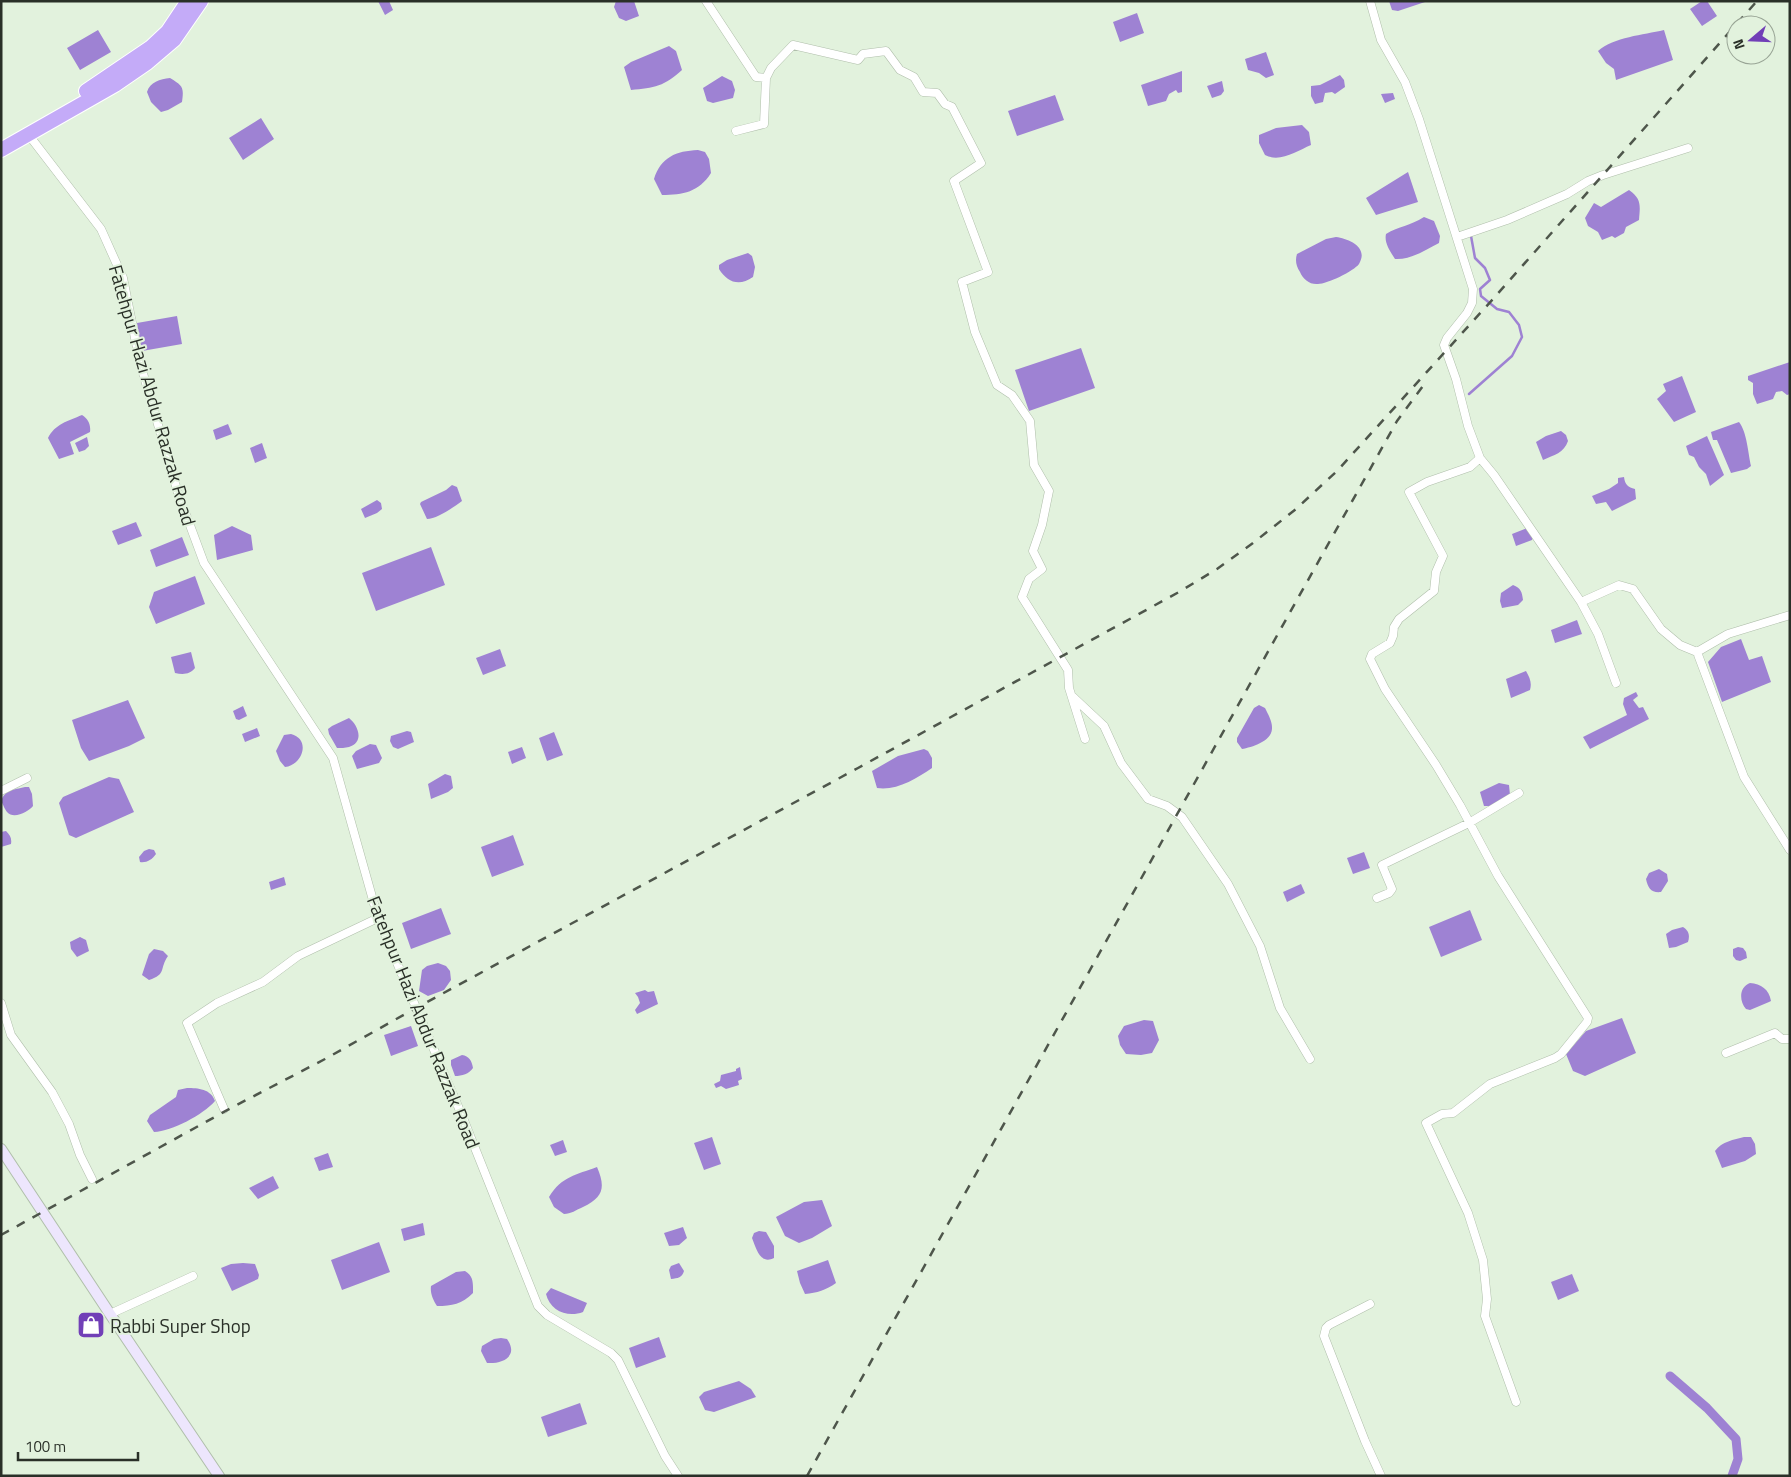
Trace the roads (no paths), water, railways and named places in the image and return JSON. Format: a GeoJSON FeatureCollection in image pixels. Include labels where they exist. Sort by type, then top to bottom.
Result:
{"type":"FeatureCollection","features":[{"type":"Feature","properties":{"kind":"highway"},"geometry":{"type":"LineString","coordinates":[[1,142],[107,78],[151,47],[168,31],[188,1]]}},
{"type":"Feature","properties":{"kind":"highway"},"geometry":{"type":"LineString","coordinates":[[1,150],[115,85],[147,63],[174,40],[200,1]]}},
{"type":"Feature","properties":{"kind":"main road"},"geometry":{"type":"LineString","coordinates":[[1,1149],[219,1476]]}},
{"type":"Feature","properties":{"kind":"street"},"geometry":{"type":"LineString","coordinates":[[706,1],[756,77],[766,78]]}},
{"type":"Feature","properties":{"kind":"street"},"geometry":{"type":"LineString","coordinates":[[1370,1],[1381,40],[1405,82],[1419,118],[1473,289],[1472,303],[1467,313],[1444,344],[1456,379],[1468,426],[1480,458],[1494,475],[1581,602],[1598,634],[1616,683]]}},
{"type":"Feature","properties":{"kind":"street"},"geometry":{"type":"LineString","coordinates":[[736,131],[764,124],[766,78],[771,68],[793,45],[858,60],[863,54],[886,51],[900,70],[914,77],[923,92],[937,93],[945,104],[952,107],[981,163],[954,181],[988,272],[962,282],[975,332],[997,385],[1012,395],[1030,421],[1034,465],[1049,491],[1042,525],[1033,552],[1042,570],[1029,579],[1022,597],[1068,670],[1071,695],[1085,739]]}},
{"type":"Feature","properties":{"kind":"street","name":"Fatehpur Hazi Abdur Razzak Road"},"geometry":{"type":"LineString","coordinates":[[28,134],[101,229],[123,278],[140,363],[178,493],[201,558],[207,570],[333,758],[378,918],[463,1118],[538,1306],[547,1315],[611,1353],[618,1360],[665,1456],[678,1476]]}},
{"type":"Feature","properties":{"kind":"street"},"geometry":{"type":"LineString","coordinates":[[1457,237],[1507,220],[1567,194],[1588,181],[1603,175],[1688,148]]}},
{"type":"Feature","properties":{"kind":"street"},"geometry":{"type":"LineString","coordinates":[[1480,458],[1470,467],[1428,482],[1409,492],[1443,556],[1436,572],[1434,591],[1399,619],[1394,627],[1390,642],[1372,654],[1370,659],[1385,689],[1436,765],[1460,805],[1498,876],[1588,1018],[1587,1022],[1561,1054],[1555,1058],[1490,1084],[1453,1113],[1442,1114],[1426,1123],[1468,1213],[1483,1260],[1487,1299],[1485,1316],[1516,1402]]}},
{"type":"Feature","properties":{"kind":"street"},"geometry":{"type":"LineString","coordinates":[[1581,602],[1619,585],[1633,589],[1660,629],[1680,645],[1697,652],[1744,778],[1790,850]]}},
{"type":"Feature","properties":{"kind":"street"},"geometry":{"type":"LineString","coordinates":[[1697,652],[1728,634],[1790,615]]}},
{"type":"Feature","properties":{"kind":"street"},"geometry":{"type":"LineString","coordinates":[[1071,695],[1104,726],[1121,763],[1148,799],[1167,806],[1182,817],[1228,884],[1260,946],[1280,1008],[1310,1059]]}},
{"type":"Feature","properties":{"kind":"street"},"geometry":{"type":"LineString","coordinates":[[1,791],[27,778]]}},
{"type":"Feature","properties":{"kind":"street"},"geometry":{"type":"LineString","coordinates":[[1377,898],[1389,893],[1392,889],[1382,865],[1469,823],[1519,794]]}},
{"type":"Feature","properties":{"kind":"street"},"geometry":{"type":"LineString","coordinates":[[224,1109],[187,1023],[217,1003],[263,982],[298,956],[378,918]]}},
{"type":"Feature","properties":{"kind":"street"},"geometry":{"type":"LineString","coordinates":[[1,1003],[11,1035],[52,1092],[69,1124],[80,1155],[92,1179]]}},
{"type":"Feature","properties":{"kind":"street"},"geometry":{"type":"LineString","coordinates":[[1726,1053],[1775,1033],[1782,1039],[1790,1039]]}},
{"type":"Feature","properties":{"kind":"street"},"geometry":{"type":"LineString","coordinates":[[110,1314],[193,1276]]}},
{"type":"Feature","properties":{"kind":"street"},"geometry":{"type":"LineString","coordinates":[[1370,1304],[1329,1325],[1324,1336],[1365,1441],[1381,1476]]}},
{"type":"Feature","properties":{"kind":"waterway"},"geometry":{"type":"LineString","coordinates":[[1469,394],[1512,356],[1522,337],[1519,325],[1509,312],[1497,309],[1481,296],[1480,289],[1490,280],[1485,268],[1475,258],[1471,236]]}},
{"type":"Feature","properties":{"kind":"waterway"},"geometry":{"type":"LineString","coordinates":[[1670,1376],[1707,1408],[1736,1439],[1738,1459],[1732,1476]]}},
{"type":"Feature","properties":{"kind":"railway"},"geometry":{"type":"LineString","coordinates":[[1,1235],[858,768],[1179,592],[1217,569],[1296,509],[1337,471],[1493,299],[1757,1]]}},
{"type":"Feature","properties":{"kind":"railway"},"geometry":{"type":"LineString","coordinates":[[807,1476],[1397,421],[1426,382]]}},
{"type":"Feature","properties":{"kind":"place","name":"Rabbi Super Shop"},"geometry":{"type":"Point","coordinates":[91,1325]}}]}
